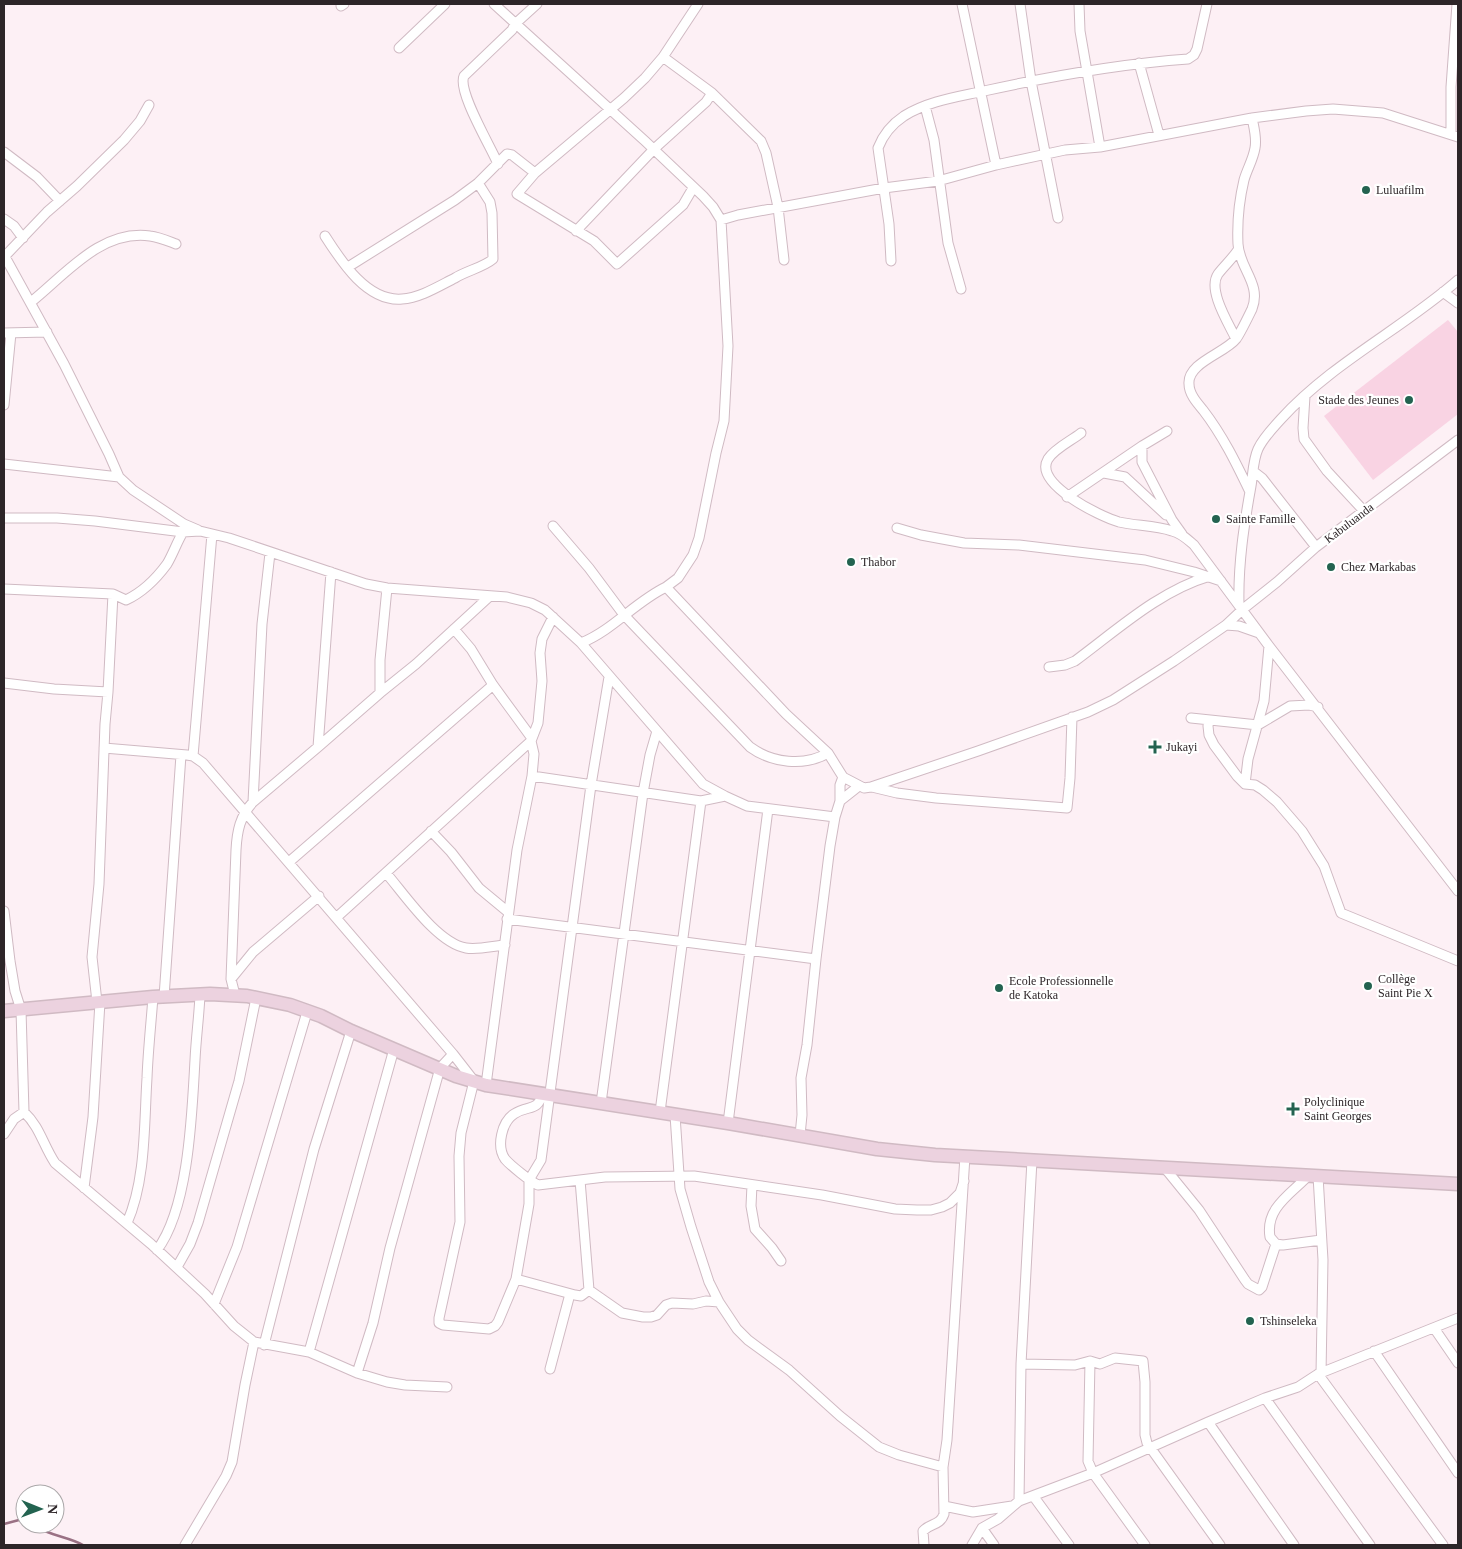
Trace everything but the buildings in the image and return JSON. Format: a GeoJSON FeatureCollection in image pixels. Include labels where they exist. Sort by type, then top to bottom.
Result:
{"type":"FeatureCollection","features":[{"type":"Feature","properties":{"kind":"street"},"geometry":{"type":"LineString","coordinates":[[398,48],[445,4]]}},
{"type":"Feature","properties":{"kind":"street"},"geometry":{"type":"LineString","coordinates":[[494,4],[654,149],[713,207],[721,220],[728,346],[724,421],[699,538],[693,555],[678,578],[597,636],[581,643]]}},
{"type":"Feature","properties":{"kind":"street"},"geometry":{"type":"LineString","coordinates":[[498,164],[462,87],[462,80],[536,4]]}},
{"type":"Feature","properties":{"kind":"street"},"geometry":{"type":"LineString","coordinates":[[693,188],[683,205],[617,264],[594,241],[518,196],[518,192],[535,173],[645,78],[663,56],[698,4]]}},
{"type":"Feature","properties":{"kind":"street"},"geometry":{"type":"LineString","coordinates":[[962,4],[996,165]]}},
{"type":"Feature","properties":{"kind":"street"},"geometry":{"type":"LineString","coordinates":[[1020,4],[1031,81],[1047,154],[1050,181],[1058,218]]}},
{"type":"Feature","properties":{"kind":"street"},"geometry":{"type":"LineString","coordinates":[[1078,4],[1080,31],[1100,147]]}},
{"type":"Feature","properties":{"kind":"street"},"geometry":{"type":"LineString","coordinates":[[891,261],[889,224],[878,148],[882,138],[904,116],[925,106],[1031,81],[1139,63],[1188,59],[1194,55],[1197,49],[1207,4]]}},
{"type":"Feature","properties":{"kind":"street"},"geometry":{"type":"LineString","coordinates":[[721,220],[738,214],[884,188],[938,181],[996,165],[1047,154],[1100,147],[1252,118],[1306,111],[1333,109],[1383,113],[1454,136],[1451,87],[1457,4]]}},
{"type":"Feature","properties":{"kind":"street"},"geometry":{"type":"LineString","coordinates":[[663,56],[712,93],[761,141],[766,153],[778,207],[784,260]]}},
{"type":"Feature","properties":{"kind":"street"},"geometry":{"type":"LineString","coordinates":[[1139,63],[1159,135]]}},
{"type":"Feature","properties":{"kind":"street"},"geometry":{"type":"LineString","coordinates":[[576,231],[654,149],[706,102],[712,93]]}},
{"type":"Feature","properties":{"kind":"street"},"geometry":{"type":"LineString","coordinates":[[149,105],[140,121],[124,140],[78,186],[47,212],[4,256],[47,332],[119,477],[133,490],[184,524],[200,532]]}},
{"type":"Feature","properties":{"kind":"street"},"geometry":{"type":"LineString","coordinates":[[925,106],[934,140],[938,181],[948,243],[961,289]]}},
{"type":"Feature","properties":{"kind":"street"},"geometry":{"type":"LineString","coordinates":[[1250,488],[1225,441],[1193,397],[1189,384],[1190,375],[1198,366],[1221,352],[1236,339],[1252,308],[1255,294],[1253,285],[1238,250],[1239,211],[1244,179],[1256,147],[1252,118]]}},
{"type":"Feature","properties":{"kind":"street"},"geometry":{"type":"LineString","coordinates":[[4,152],[37,177],[60,201]]}},
{"type":"Feature","properties":{"kind":"street"},"geometry":{"type":"LineString","coordinates":[[348,267],[478,183],[507,154],[510,154],[535,173]]}},
{"type":"Feature","properties":{"kind":"street"},"geometry":{"type":"LineString","coordinates":[[325,236],[348,267],[368,287],[379,294],[400,299],[426,292],[493,259],[490,202],[478,183]]}},
{"type":"Feature","properties":{"kind":"street"},"geometry":{"type":"LineString","coordinates":[[4,219],[14,226],[23,238]]}},
{"type":"Feature","properties":{"kind":"street"},"geometry":{"type":"LineString","coordinates":[[31,302],[75,263],[113,240],[136,235],[151,236],[176,244]]}},
{"type":"Feature","properties":{"kind":"street"},"geometry":{"type":"LineString","coordinates":[[1236,339],[1217,300],[1215,282],[1217,276],[1238,250]]}},
{"type":"Feature","properties":{"kind":"street"},"geometry":{"type":"LineString","coordinates":[[1241,606],[1242,544],[1252,471],[1262,442],[1287,412],[1305,396],[1458,280]]}},
{"type":"Feature","properties":{"kind":"street"},"geometry":{"type":"LineString","coordinates":[[1444,292],[1458,303]]}},
{"type":"Feature","properties":{"kind":"street"},"geometry":{"type":"LineString","coordinates":[[4,405],[7,333],[47,332]]}},
{"type":"Feature","properties":{"kind":"street"},"geometry":{"type":"LineString","coordinates":[[1305,396],[1304,439],[1331,476],[1364,511]]}},
{"type":"Feature","properties":{"kind":"street"},"geometry":{"type":"LineString","coordinates":[[1067,497],[1125,457],[1168,431]]}},
{"type":"Feature","properties":{"kind":"street"},"geometry":{"type":"LineString","coordinates":[[1081,433],[1053,453],[1047,461],[1046,468],[1056,487],[1067,497],[1118,522],[1165,529],[1182,535]]}},
{"type":"Feature","properties":{"kind":"street","name":"Kabuluanda"},"geometry":{"type":"LineString","coordinates":[[871,787],[978,752],[1113,700],[1174,662],[1226,625],[1241,606],[1277,582],[1316,548],[1458,441]]}},
{"type":"Feature","properties":{"kind":"street"},"geometry":{"type":"LineString","coordinates":[[1142,446],[1142,462],[1172,520],[1182,535],[1194,545],[1269,646],[1458,891]]}},
{"type":"Feature","properties":{"kind":"street"},"geometry":{"type":"LineString","coordinates":[[1125,457],[1142,462]]}},
{"type":"Feature","properties":{"kind":"street"},"geometry":{"type":"LineString","coordinates":[[1125,457],[1125,477]]}},
{"type":"Feature","properties":{"kind":"street"},"geometry":{"type":"LineString","coordinates":[[4,464],[119,477]]}},
{"type":"Feature","properties":{"kind":"street"},"geometry":{"type":"LineString","coordinates":[[1252,471],[1262,478],[1316,548]]}},
{"type":"Feature","properties":{"kind":"street"},"geometry":{"type":"LineString","coordinates":[[1104,472],[1125,477],[1172,520]]}},
{"type":"Feature","properties":{"kind":"street"},"geometry":{"type":"LineString","coordinates":[[1250,488],[1262,478]]}},
{"type":"Feature","properties":{"kind":"street"},"geometry":{"type":"LineString","coordinates":[[4,518],[57,518],[183,532],[200,532],[241,541],[270,553],[366,584],[387,588],[507,597],[522,600],[545,610],[581,643],[703,784],[747,806],[835,817]]}},
{"type":"Feature","properties":{"kind":"street"},"geometry":{"type":"LineString","coordinates":[[553,526],[589,568],[624,615],[738,736],[757,752],[769,758],[803,761],[818,759],[828,753]]}},
{"type":"Feature","properties":{"kind":"street"},"geometry":{"type":"LineString","coordinates":[[897,528],[964,543],[1036,547],[1145,560],[1210,576],[1221,581]]}},
{"type":"Feature","properties":{"kind":"street"},"geometry":{"type":"LineString","coordinates":[[4,588],[113,594],[126,600],[139,594],[166,564],[183,532]]}},
{"type":"Feature","properties":{"kind":"street"},"geometry":{"type":"LineString","coordinates":[[193,756],[212,534]]}},
{"type":"Feature","properties":{"kind":"street"},"geometry":{"type":"LineString","coordinates":[[253,802],[262,624],[270,553]]}},
{"type":"Feature","properties":{"kind":"street"},"geometry":{"type":"LineString","coordinates":[[318,747],[331,572]]}},
{"type":"Feature","properties":{"kind":"street"},"geometry":{"type":"LineString","coordinates":[[1049,667],[1065,666],[1075,661],[1174,590],[1210,576]]}},
{"type":"Feature","properties":{"kind":"street"},"geometry":{"type":"LineString","coordinates":[[666,587],[786,714],[828,753],[843,777],[864,788],[871,787],[936,798],[1067,808],[1072,717]]}},
{"type":"Feature","properties":{"kind":"street"},"geometry":{"type":"LineString","coordinates":[[380,692],[380,660],[387,588]]}},
{"type":"Feature","properties":{"kind":"street"},"geometry":{"type":"LineString","coordinates":[[84,1188],[93,1117],[98,1002],[92,958],[99,884],[104,748],[113,594]]}},
{"type":"Feature","properties":{"kind":"street"},"geometry":{"type":"LineString","coordinates":[[236,995],[231,979],[237,834],[245,811],[380,692],[416,664],[490,596]]}},
{"type":"Feature","properties":{"kind":"street"},"geometry":{"type":"LineString","coordinates":[[336,917],[531,739],[538,723],[542,680],[540,653],[542,639],[553,617]]}},
{"type":"Feature","properties":{"kind":"street"},"geometry":{"type":"LineString","coordinates":[[1226,625],[1239,626],[1260,633]]}},
{"type":"Feature","properties":{"kind":"street"},"geometry":{"type":"LineString","coordinates":[[454,629],[471,650],[531,739],[534,754],[532,776],[526,797],[517,850],[505,945],[480,1083],[461,1133],[459,1156],[460,1222],[439,1318],[439,1323],[443,1325],[478,1328],[495,1326],[516,1279],[529,1204],[529,1180],[541,1160],[546,1094],[572,927],[591,785],[609,677]]}},
{"type":"Feature","properties":{"kind":"street"},"geometry":{"type":"LineString","coordinates":[[1245,784],[1248,759],[1264,702],[1269,646]]}},
{"type":"Feature","properties":{"kind":"street"},"geometry":{"type":"LineString","coordinates":[[4,683],[54,689],[108,692]]}},
{"type":"Feature","properties":{"kind":"street"},"geometry":{"type":"LineString","coordinates":[[289,862],[493,685]]}},
{"type":"Feature","properties":{"kind":"street"},"geometry":{"type":"LineString","coordinates":[[1191,718],[1258,724],[1290,706],[1309,705],[1318,708]]}},
{"type":"Feature","properties":{"kind":"street"},"geometry":{"type":"LineString","coordinates":[[1209,720],[1209,735],[1214,745],[1237,776],[1245,784],[1263,790],[1277,802],[1302,831],[1324,866],[1341,913],[1458,960]]}},
{"type":"Feature","properties":{"kind":"street"},"geometry":{"type":"LineString","coordinates":[[602,1104],[642,793],[657,731]]}},
{"type":"Feature","properties":{"kind":"street"},"geometry":{"type":"LineString","coordinates":[[104,748],[193,756],[203,762],[480,1083]]}},
{"type":"Feature","properties":{"kind":"street"},"geometry":{"type":"LineString","coordinates":[[127,1223],[134,1208],[139,1182],[159,997],[181,755]]}},
{"type":"Feature","properties":{"kind":"street"},"geometry":{"type":"LineString","coordinates":[[532,776],[701,801],[724,796]]}},
{"type":"Feature","properties":{"kind":"street"},"geometry":{"type":"LineString","coordinates":[[800,1135],[802,1115],[801,1078],[807,1045],[816,959],[835,817],[840,801],[839,789],[843,777]]}},
{"type":"Feature","properties":{"kind":"street"},"geometry":{"type":"LineString","coordinates":[[840,801],[859,786]]}},
{"type":"Feature","properties":{"kind":"street"},"geometry":{"type":"LineString","coordinates":[[660,1112],[701,801]]}},
{"type":"Feature","properties":{"kind":"street"},"geometry":{"type":"LineString","coordinates":[[728,1123],[768,809]]}},
{"type":"Feature","properties":{"kind":"street"},"geometry":{"type":"LineString","coordinates":[[431,831],[480,888],[508,915],[572,927],[683,940],[816,959]]}},
{"type":"Feature","properties":{"kind":"street"},"geometry":{"type":"LineString","coordinates":[[386,873],[440,935],[452,943],[467,948],[505,945]]}},
{"type":"Feature","properties":{"kind":"street"},"geometry":{"type":"LineString","coordinates":[[231,979],[254,952],[318,896]]}},
{"type":"Feature","properties":{"kind":"street"},"geometry":{"type":"LineString","coordinates":[[4,911],[11,969],[21,1010],[24,1112],[38,1127],[49,1154],[55,1163],[158,1250],[234,1326],[259,1344],[310,1352],[357,1373],[405,1385],[447,1387]]}},
{"type":"Feature","properties":{"kind":"street"},"geometry":{"type":"LineString","coordinates":[[158,1250],[169,1234],[182,1184],[190,1127],[200,995]]}},
{"type":"Feature","properties":{"kind":"street"},"geometry":{"type":"LineString","coordinates":[[4,1010],[159,997],[236,995],[290,1005],[321,1016],[351,1031],[480,1083],[877,1149],[1219,1172],[1458,1184]]}},
{"type":"Feature","properties":{"kind":"street"},"geometry":{"type":"LineString","coordinates":[[177,1267],[190,1244],[198,1223],[239,1081],[256,998]]}},
{"type":"Feature","properties":{"kind":"street"},"geometry":{"type":"LineString","coordinates":[[214,1304],[238,1247],[307,1012]]}},
{"type":"Feature","properties":{"kind":"street"},"geometry":{"type":"LineString","coordinates":[[185,1545],[226,1476],[232,1462],[245,1385],[259,1344],[314,1149],[351,1031]]}},
{"type":"Feature","properties":{"kind":"street"},"geometry":{"type":"LineString","coordinates":[[310,1352],[394,1049]]}},
{"type":"Feature","properties":{"kind":"street"},"geometry":{"type":"LineString","coordinates":[[357,1373],[440,1068],[454,1054]]}},
{"type":"Feature","properties":{"kind":"street"},"geometry":{"type":"LineString","coordinates":[[546,1094],[536,1106],[515,1113],[505,1124],[502,1131],[504,1158],[529,1180],[538,1185],[543,1186],[605,1177],[694,1176],[822,1195],[895,1209],[931,1210],[950,1203],[960,1193],[964,1181]]}},
{"type":"Feature","properties":{"kind":"street"},"geometry":{"type":"LineString","coordinates":[[4,1134],[14,1119],[24,1112]]}},
{"type":"Feature","properties":{"kind":"street"},"geometry":{"type":"LineString","coordinates":[[675,1115],[680,1189],[708,1282],[718,1302],[737,1329],[748,1340],[789,1370],[840,1416],[879,1447],[899,1455],[943,1467]]}},
{"type":"Feature","properties":{"kind":"street"},"geometry":{"type":"LineString","coordinates":[[924,1545],[923,1530],[942,1520],[944,1506],[943,1467],[947,1440],[965,1156]]}},
{"type":"Feature","properties":{"kind":"street"},"geometry":{"type":"LineString","coordinates":[[679,1160],[681,1166],[694,1176]]}},
{"type":"Feature","properties":{"kind":"street"},"geometry":{"type":"LineString","coordinates":[[972,1545],[982,1528],[998,1519],[1016,1504],[1021,1364],[1032,1160]]}},
{"type":"Feature","properties":{"kind":"street"},"geometry":{"type":"LineString","coordinates":[[1164,1167],[1199,1210],[1224,1250],[1248,1284],[1254,1289],[1259,1290],[1262,1287],[1276,1244]]}},
{"type":"Feature","properties":{"kind":"street"},"geometry":{"type":"LineString","coordinates":[[680,1189],[688,1179],[694,1176]]}},
{"type":"Feature","properties":{"kind":"street"},"geometry":{"type":"LineString","coordinates":[[1313,1176],[1324,1281],[1320,1374],[1443,1545]]}},
{"type":"Feature","properties":{"kind":"street"},"geometry":{"type":"LineString","coordinates":[[1313,1176],[1283,1198],[1272,1217],[1269,1230],[1270,1237],[1276,1244],[1283,1245],[1321,1240]]}},
{"type":"Feature","properties":{"kind":"street"},"geometry":{"type":"LineString","coordinates":[[580,1180],[589,1290],[622,1313],[651,1318],[657,1316],[666,1305],[672,1303],[718,1302]]}},
{"type":"Feature","properties":{"kind":"street"},"geometry":{"type":"LineString","coordinates":[[752,1185],[751,1206],[756,1229],[781,1261]]}},
{"type":"Feature","properties":{"kind":"street"},"geometry":{"type":"LineString","coordinates":[[516,1279],[581,1296],[589,1290]]}},
{"type":"Feature","properties":{"kind":"street"},"geometry":{"type":"LineString","coordinates":[[706,1301],[708,1282]]}},
{"type":"Feature","properties":{"kind":"street"},"geometry":{"type":"LineString","coordinates":[[550,1369],[570,1294]]}},
{"type":"Feature","properties":{"kind":"street"},"geometry":{"type":"LineString","coordinates":[[944,1506],[973,1512],[1016,1504],[1150,1449],[1265,1398],[1298,1387],[1320,1374],[1374,1351],[1458,1318]]}},
{"type":"Feature","properties":{"kind":"street"},"geometry":{"type":"LineString","coordinates":[[1434,1328],[1458,1363]]}},
{"type":"Feature","properties":{"kind":"street"},"geometry":{"type":"LineString","coordinates":[[1374,1351],[1458,1473]]}},
{"type":"Feature","properties":{"kind":"street"},"geometry":{"type":"LineString","coordinates":[[1021,1364],[1075,1365],[1090,1361],[1100,1364],[1115,1358],[1143,1361],[1145,1369],[1145,1435],[1150,1449],[1220,1545]]}},
{"type":"Feature","properties":{"kind":"street"},"geometry":{"type":"LineString","coordinates":[[1090,1361],[1088,1461],[1093,1473],[1144,1545]]}},
{"type":"Feature","properties":{"kind":"street"},"geometry":{"type":"LineString","coordinates":[[1265,1398],[1370,1545]]}},
{"type":"Feature","properties":{"kind":"street"},"geometry":{"type":"LineString","coordinates":[[1208,1422],[1294,1545]]}},
{"type":"Feature","properties":{"kind":"street"},"geometry":{"type":"LineString","coordinates":[[1034,1497],[1069,1545]]}},
{"type":"Feature","properties":{"kind":"street"},"geometry":{"type":"LineString","coordinates":[[982,1528],[994,1545]]}},
{"type":"Feature","properties":{"kind":"shaded area"},"geometry":{"type":"Polygon","coordinates":[[[1448,320],[1458,332],[1458,414],[1373,480],[1324,416],[1448,320]]]}},
{"type":"Feature","properties":{"kind":"waterway"},"geometry":{"type":"LineString","coordinates":[[4,1524],[15,1521]]}},
{"type":"Feature","properties":{"kind":"waterway"},"geometry":{"type":"LineString","coordinates":[[54,1534],[83,1545]]}},
{"type":"Feature","properties":{"kind":"place","name":"Luluafilm"},"geometry":{"type":"Point","coordinates":[1366,190]}},
{"type":"Feature","properties":{"kind":"place","name":"Stade des Jeunes"},"geometry":{"type":"Point","coordinates":[1409,400]}},
{"type":"Feature","properties":{"kind":"place","name":"Sainte Famille"},"geometry":{"type":"Point","coordinates":[1216,519]}},
{"type":"Feature","properties":{"kind":"place","name":"Thabor"},"geometry":{"type":"Point","coordinates":[851,562]}},
{"type":"Feature","properties":{"kind":"place","name":"Chez Markabas"},"geometry":{"type":"Point","coordinates":[1331,567]}},
{"type":"Feature","properties":{"kind":"place","name":"Jukayi"},"geometry":{"type":"Point","coordinates":[1155,747]}},
{"type":"Feature","properties":{"kind":"place","name":"Collège Saint Pie X"},"geometry":{"type":"Point","coordinates":[1368,986]}},
{"type":"Feature","properties":{"kind":"place","name":"Ecole Professionnelle de Katoka"},"geometry":{"type":"Point","coordinates":[999,988]}},
{"type":"Feature","properties":{"kind":"place","name":"Polyclinique Saint Georges"},"geometry":{"type":"Point","coordinates":[1293,1109]}},
{"type":"Feature","properties":{"kind":"place","name":"Tshinseleka"},"geometry":{"type":"Point","coordinates":[1250,1321]}}]}
